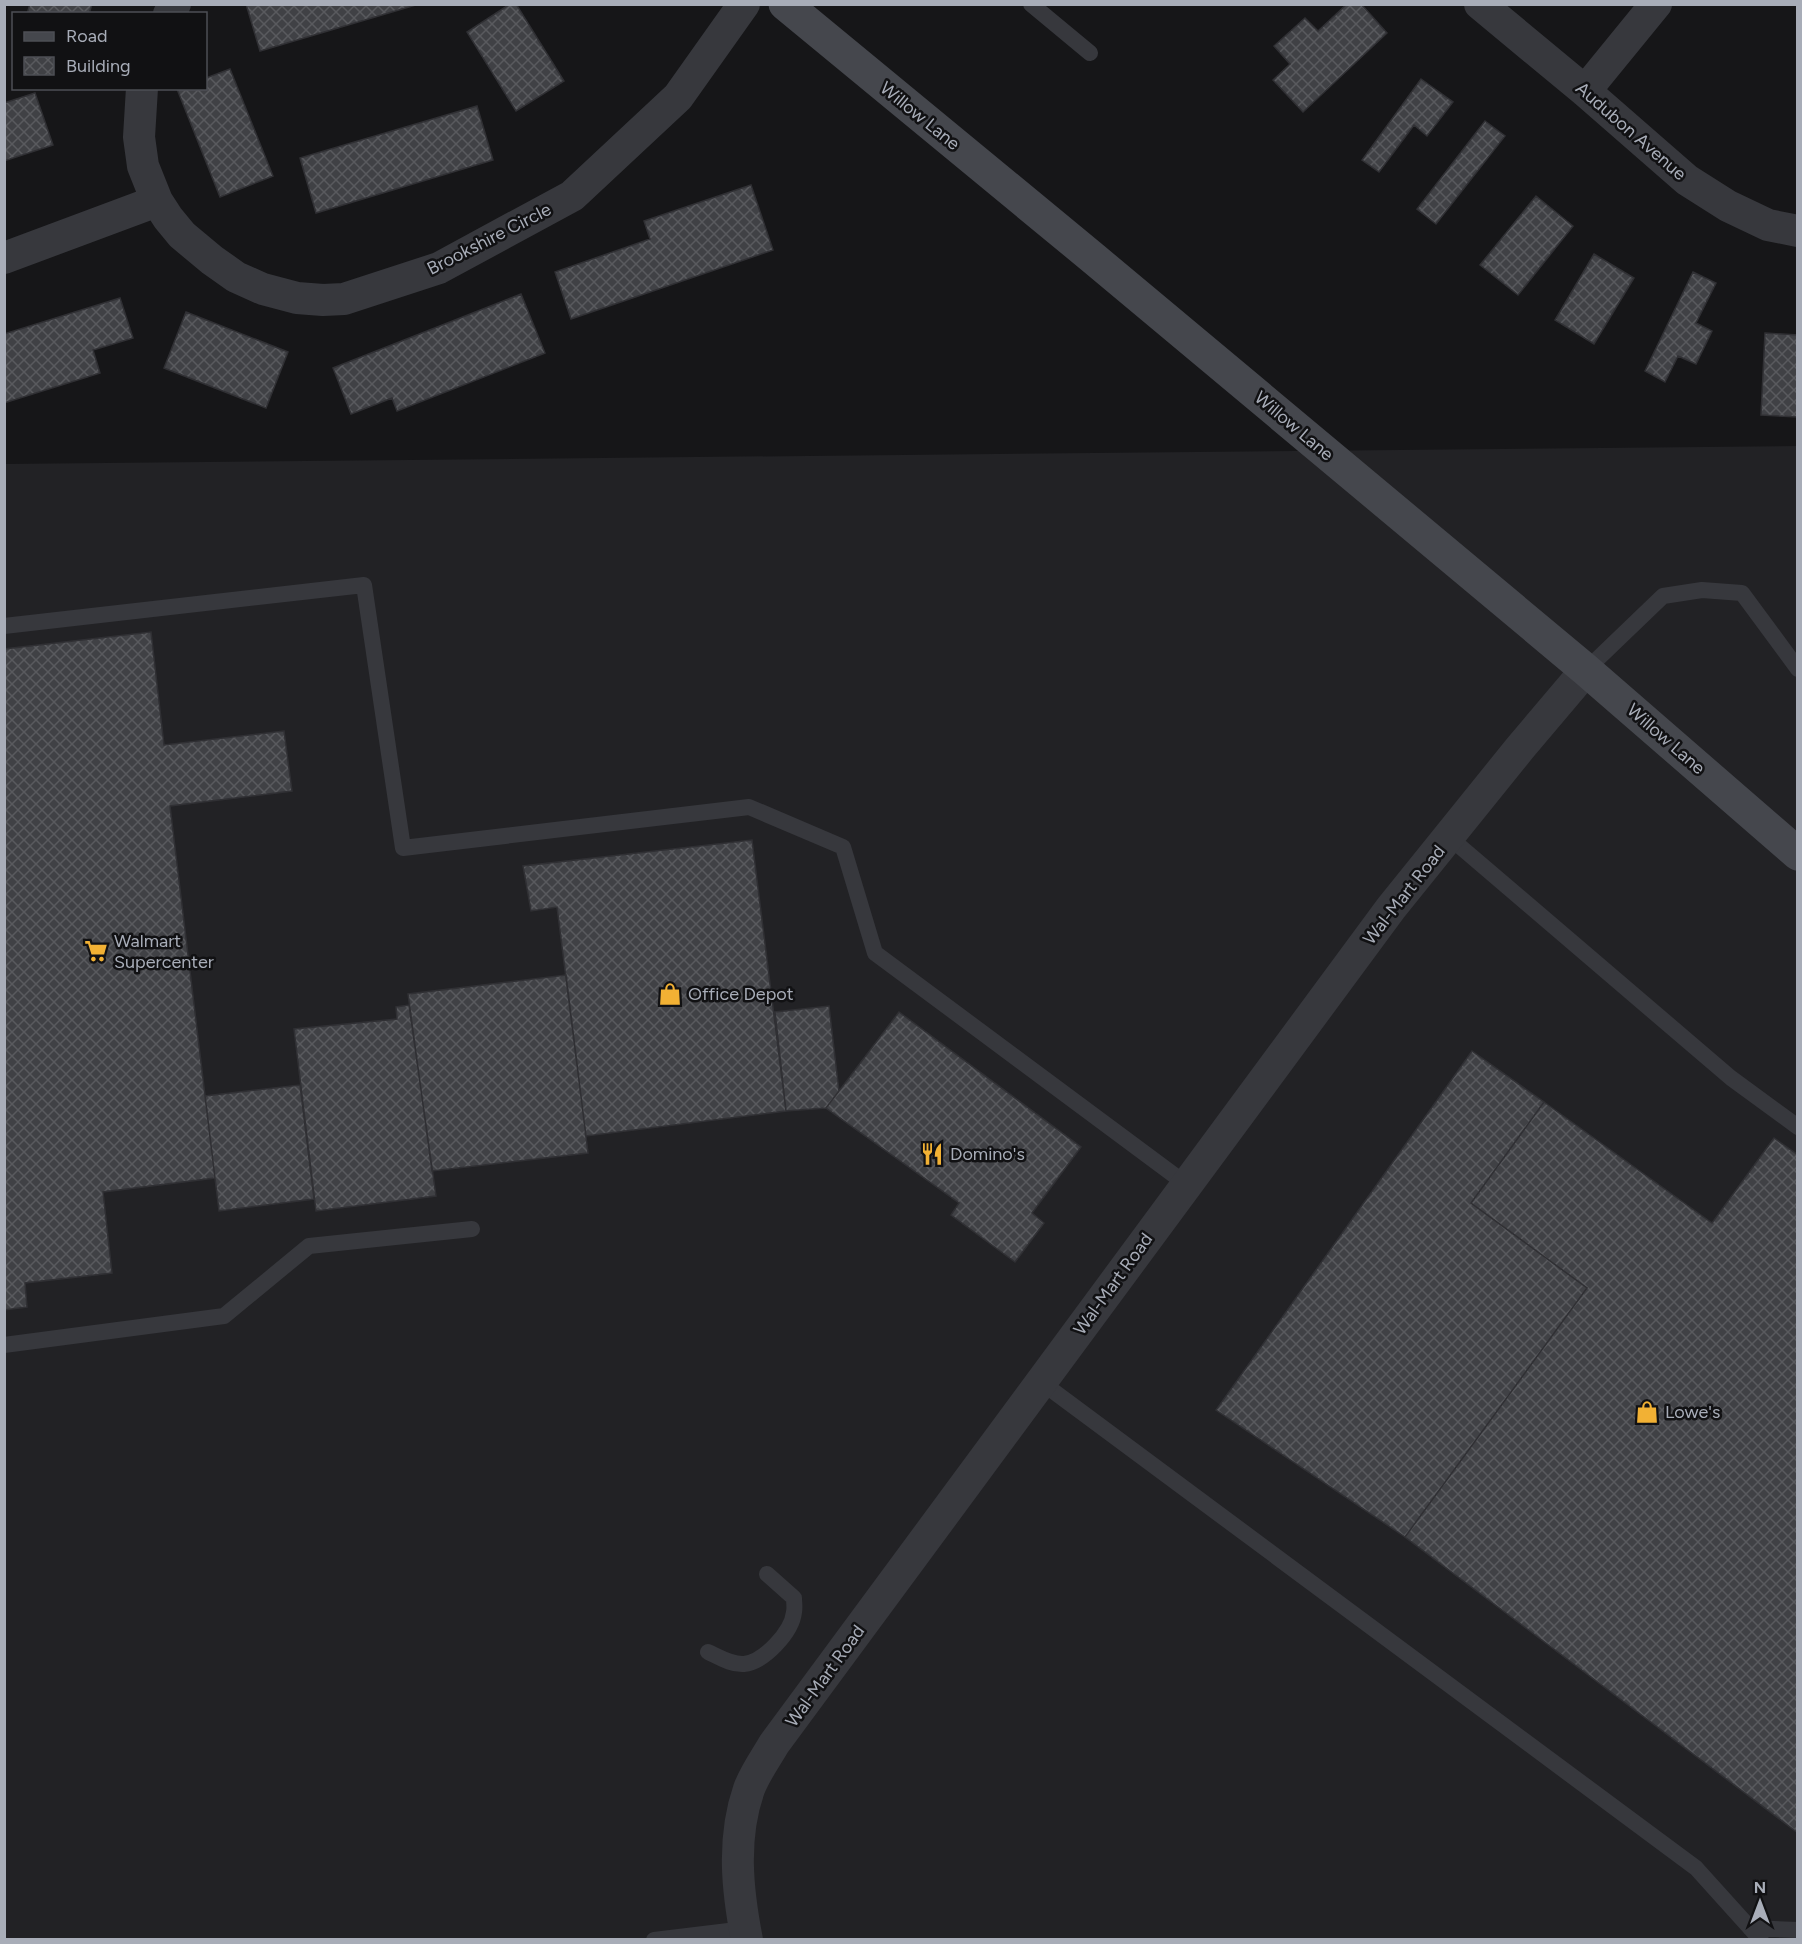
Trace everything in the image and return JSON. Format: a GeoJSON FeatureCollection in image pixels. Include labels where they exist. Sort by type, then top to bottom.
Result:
{"type":"FeatureCollection","features":[{"type":"Feature","properties":{"kind":"street","name":"Brookshire Circle"},"geometry":{"type":"LineString","coordinates":[[142,90],[139,114],[144,172],[157,201],[173,225],[192,245],[212,261],[251,284],[288,296],[323,300],[344,299],[439,268],[572,196],[678,97],[744,4]]}},
{"type":"Feature","properties":{"kind":"street","name":"Willow Lane"},"geometry":{"type":"LineString","coordinates":[[785,4],[1586,670],[1797,855]]}},
{"type":"Feature","properties":{"kind":"street","name":"Audubon Avenue"},"geometry":{"type":"LineString","coordinates":[[1480,4],[1585,91],[1686,180],[1728,207],[1768,225],[1797,231]]}},
{"type":"Feature","properties":{"kind":"street"},"geometry":{"type":"LineString","coordinates":[[1585,91],[1656,4]]}},
{"type":"Feature","properties":{"kind":"street"},"geometry":{"type":"LineString","coordinates":[[4,258],[157,201]]}},
{"type":"Feature","properties":{"kind":"street","name":"Wal-Mart Road"},"geometry":{"type":"LineString","coordinates":[[746,1934],[736,1861],[741,1819],[750,1786],[774,1744],[1391,909],[1520,748],[1586,670]]}},
{"type":"Feature","properties":{"kind":"lane"},"geometry":{"type":"LineString","coordinates":[[1031,4],[1090,53]]}},
{"type":"Feature","properties":{"kind":"lane"},"geometry":{"type":"LineString","coordinates":[[4,626],[364,585],[403,849],[749,807],[843,847],[875,954],[1186,1184]]}},
{"type":"Feature","properties":{"kind":"lane"},"geometry":{"type":"LineString","coordinates":[[1586,670],[1663,596],[1702,591],[1742,594],[1797,669]]}},
{"type":"Feature","properties":{"kind":"lane"},"geometry":{"type":"LineString","coordinates":[[1449,837],[1731,1078],[1797,1127]]}},
{"type":"Feature","properties":{"kind":"lane"},"geometry":{"type":"LineString","coordinates":[[4,1345],[224,1317],[309,1246],[472,1229]]}},
{"type":"Feature","properties":{"kind":"lane"},"geometry":{"type":"LineString","coordinates":[[1041,1382],[1696,1868],[1756,1934],[1797,1930]]}},
{"type":"Feature","properties":{"kind":"lane"},"geometry":{"type":"LineString","coordinates":[[708,1653],[727,1661],[743,1664],[756,1660],[768,1652],[786,1632],[794,1614],[794,1598],[767,1574]]}},
{"type":"Feature","properties":{"kind":"lane"},"geometry":{"type":"LineString","coordinates":[[654,1940],[746,1934]]}},
{"type":"Feature","properties":{"kind":"shaded area"},"geometry":{"type":"Polygon","coordinates":[[[1797,446],[1797,1939],[5,1939],[4,464],[1797,446]]]}},
{"type":"Feature","properties":{"kind":"building"},"geometry":{"type":"Polygon","coordinates":[[[30,4],[92,4],[90,12],[28,12],[30,4]]]}},
{"type":"Feature","properties":{"kind":"building"},"geometry":{"type":"Polygon","coordinates":[[[246,4],[419,4],[260,51],[246,4]]]}},
{"type":"Feature","properties":{"kind":"building"},"geometry":{"type":"Polygon","coordinates":[[[510,4],[516,4],[564,81],[516,111],[467,32],[510,4]]]}},
{"type":"Feature","properties":{"kind":"building"},"geometry":{"type":"Polygon","coordinates":[[[1347,4],[1361,4],[1387,33],[1303,112],[1273,80],[1290,64],[1274,46],[1305,18],[1318,31],[1347,4]]]}},
{"type":"Feature","properties":{"kind":"building"},"geometry":{"type":"Polygon","coordinates":[[[230,69],[273,176],[220,197],[177,90],[207,90],[207,78],[230,69]]]}},
{"type":"Feature","properties":{"kind":"building"},"geometry":{"type":"Polygon","coordinates":[[[1421,79],[1453,102],[1427,136],[1414,125],[1379,172],[1362,160],[1421,79]]]}},
{"type":"Feature","properties":{"kind":"building"},"geometry":{"type":"Polygon","coordinates":[[[35,93],[53,145],[4,161],[4,103],[35,93]]]}},
{"type":"Feature","properties":{"kind":"building"},"geometry":{"type":"Polygon","coordinates":[[[477,106],[493,160],[316,213],[300,158],[477,106]]]}},
{"type":"Feature","properties":{"kind":"building"},"geometry":{"type":"Polygon","coordinates":[[[1485,121],[1505,136],[1436,224],[1417,209],[1485,121]]]}},
{"type":"Feature","properties":{"kind":"building"},"geometry":{"type":"Polygon","coordinates":[[[751,185],[773,250],[571,319],[555,272],[650,239],[644,221],[751,185]]]}},
{"type":"Feature","properties":{"kind":"building"},"geometry":{"type":"Polygon","coordinates":[[[1536,196],[1573,226],[1518,295],[1480,265],[1536,196]]]}},
{"type":"Feature","properties":{"kind":"building"},"geometry":{"type":"Polygon","coordinates":[[[1594,254],[1634,278],[1594,344],[1555,320],[1594,254]]]}},
{"type":"Feature","properties":{"kind":"building"},"geometry":{"type":"Polygon","coordinates":[[[1693,272],[1716,283],[1696,323],[1712,331],[1696,364],[1678,356],[1665,382],[1645,371],[1693,272]]]}},
{"type":"Feature","properties":{"kind":"building"},"geometry":{"type":"Polygon","coordinates":[[[521,294],[545,353],[397,411],[392,398],[351,414],[333,368],[521,294]]]}},
{"type":"Feature","properties":{"kind":"building"},"geometry":{"type":"Polygon","coordinates":[[[120,298],[133,338],[93,350],[100,373],[4,403],[4,334],[120,298]]]}},
{"type":"Feature","properties":{"kind":"building"},"geometry":{"type":"Polygon","coordinates":[[[186,312],[288,352],[266,408],[164,368],[186,312]]]}},
{"type":"Feature","properties":{"kind":"building"},"geometry":{"type":"Polygon","coordinates":[[[1765,333],[1798,335],[1798,417],[1761,415],[1765,333]]]}},
{"type":"Feature","properties":{"kind":"building","name":"Walmart Supercenter"},"geometry":{"type":"Polygon","coordinates":[[[151,632],[164,745],[284,731],[292,791],[170,806],[215,1178],[103,1192],[112,1273],[25,1283],[27,1307],[4,1310],[4,649],[151,632]]]}},
{"type":"Feature","properties":{"kind":"building","name":"Office Depot"},"geometry":{"type":"Polygon","coordinates":[[[752,840],[786,1111],[586,1136],[557,907],[531,911],[523,866],[752,840]]]}},
{"type":"Feature","properties":{"kind":"building"},"geometry":{"type":"Polygon","coordinates":[[[566,975],[588,1153],[432,1171],[408,994],[566,975]]]}},
{"type":"Feature","properties":{"kind":"building"},"geometry":{"type":"Polygon","coordinates":[[[409,1005],[436,1196],[316,1211],[294,1029],[397,1019],[396,1007],[409,1005]]]}},
{"type":"Feature","properties":{"kind":"building"},"geometry":{"type":"Polygon","coordinates":[[[829,1006],[839,1091],[826,1108],[786,1111],[775,1012],[829,1006]]]}},
{"type":"Feature","properties":{"kind":"building"},"geometry":{"type":"Polygon","coordinates":[[[899,1012],[1081,1147],[1032,1213],[1044,1223],[1015,1262],[951,1215],[959,1203],[826,1108],[899,1012]]]}},
{"type":"Feature","properties":{"kind":"building"},"geometry":{"type":"Polygon","coordinates":[[[1472,1051],[1544,1102],[1471,1203],[1587,1288],[1405,1537],[1216,1410],[1472,1051]]]}},
{"type":"Feature","properties":{"kind":"building"},"geometry":{"type":"Polygon","coordinates":[[[300,1085],[314,1199],[219,1211],[205,1096],[300,1085]]]}},
{"type":"Feature","properties":{"kind":"building","name":"Lowe's"},"geometry":{"type":"Polygon","coordinates":[[[1544,1102],[1712,1223],[1774,1138],[1798,1155],[1798,1833],[1405,1537],[1587,1288],[1471,1203],[1544,1102]]]}},
{"type":"Feature","properties":{"kind":"place","name":"Walmart Supercenter"},"geometry":{"type":"Point","coordinates":[96,951]}},
{"type":"Feature","properties":{"kind":"place","name":"Office Depot"},"geometry":{"type":"Point","coordinates":[670,994]}},
{"type":"Feature","properties":{"kind":"place","name":"Domino's"},"geometry":{"type":"Point","coordinates":[932,1154]}},
{"type":"Feature","properties":{"kind":"place","name":"Lowe's"},"geometry":{"type":"Point","coordinates":[1647,1412]}}]}
